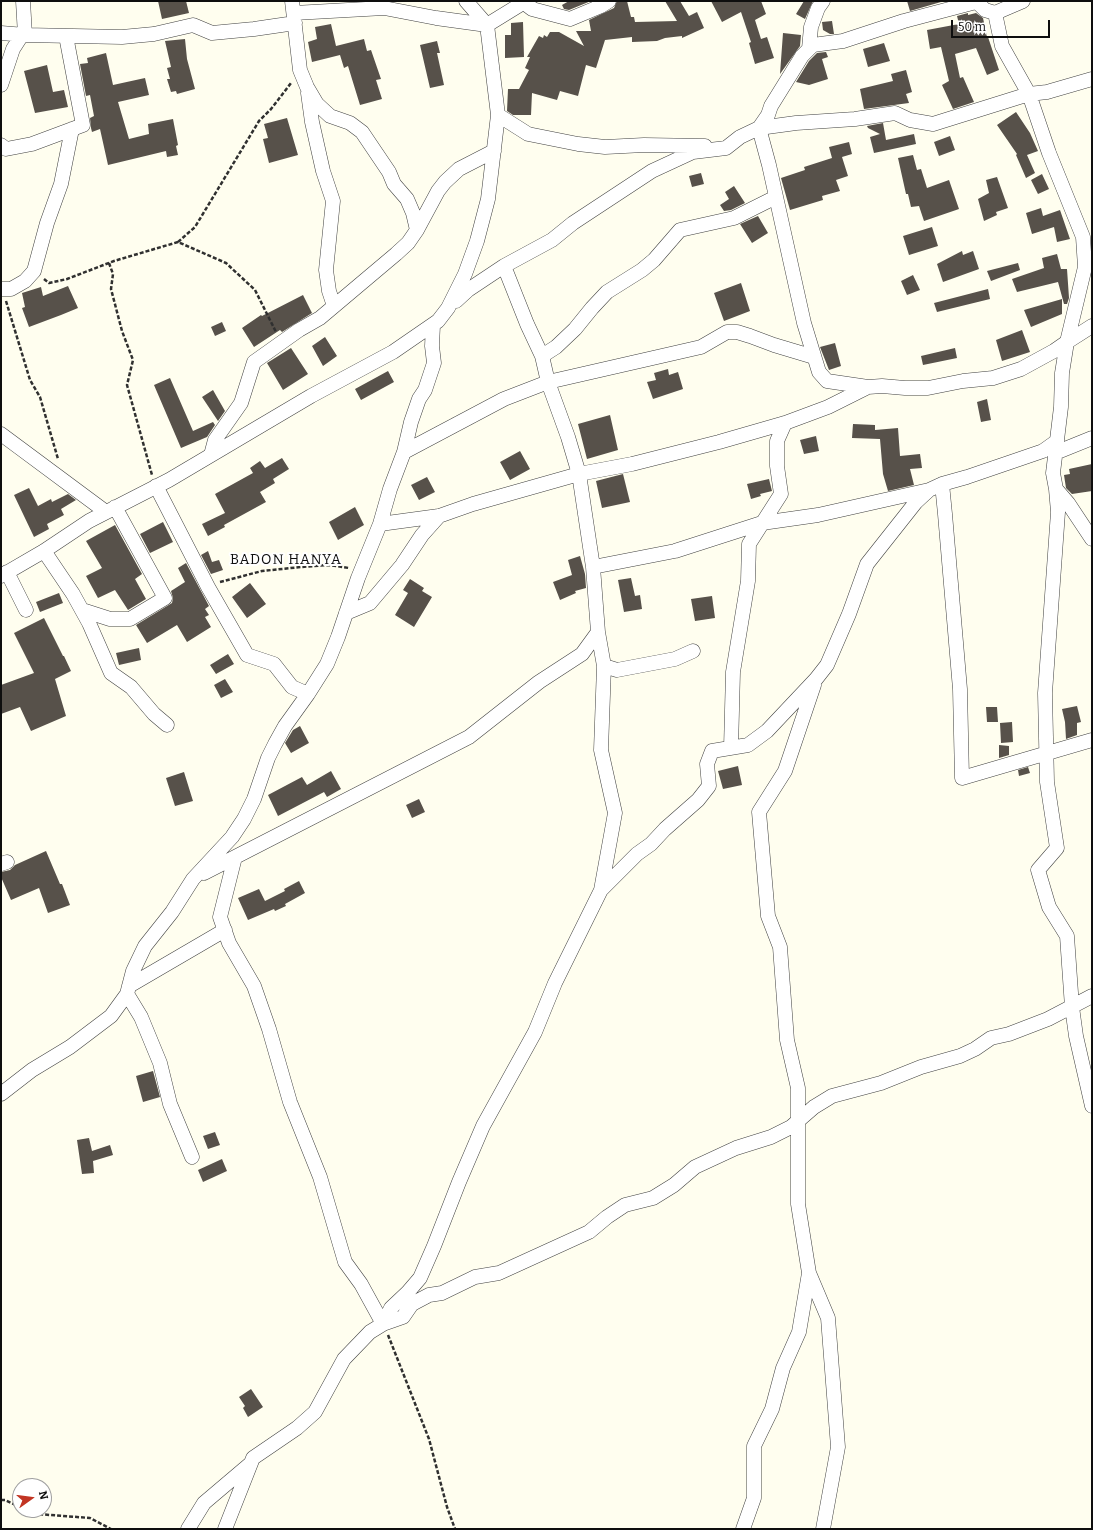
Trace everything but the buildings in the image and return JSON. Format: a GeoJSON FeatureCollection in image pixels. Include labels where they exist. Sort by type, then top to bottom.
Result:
{"type":"FeatureCollection","features":[{"type":"Feature","properties":{"kind":"street"},"geometry":{"type":"LineString","coordinates":[[1,85],[12,48],[23,35],[23,1]]}},
{"type":"Feature","properties":{"kind":"street"},"geometry":{"type":"LineString","coordinates":[[26,610],[4,574],[44,551],[89,521],[156,486],[311,396],[393,352],[434,325],[448,308],[459,290],[477,241],[488,199],[498,115],[487,25],[466,1]]}},
{"type":"Feature","properties":{"kind":"street"},"geometry":{"type":"LineString","coordinates":[[1,33],[23,35],[122,37],[154,34],[193,25],[212,33],[254,30],[293,12],[384,8],[436,18],[487,25],[526,1]]}},
{"type":"Feature","properties":{"kind":"street"},"geometry":{"type":"LineString","coordinates":[[529,1],[528,6],[532,9],[570,19],[609,1]]}},
{"type":"Feature","properties":{"kind":"street"},"geometry":{"type":"LineString","coordinates":[[809,49],[811,27],[822,1]]}},
{"type":"Feature","properties":{"kind":"street"},"geometry":{"type":"LineString","coordinates":[[1023,1],[995,13],[985,10],[976,2],[904,21],[843,41],[813,45],[802,56],[759,128],[769,165],[804,323],[819,372],[827,381],[868,387],[882,386],[928,388],[963,381],[993,378],[1021,369],[1054,352],[1092,326]]}},
{"type":"Feature","properties":{"kind":"street"},"geometry":{"type":"LineString","coordinates":[[293,12],[300,70],[307,87],[317,104],[330,116],[350,123],[362,132],[389,172],[394,184],[407,199],[413,213],[416,230]]}},
{"type":"Feature","properties":{"kind":"street"},"geometry":{"type":"LineString","coordinates":[[995,13],[1002,46],[1029,94],[1049,153],[1083,237],[1085,267],[1067,342],[1062,373],[1061,407],[1053,473],[1058,512],[1045,693],[1047,782],[1057,848],[1038,870],[1049,906],[1067,936],[1072,1007],[1076,1036],[1092,1106]]}},
{"type":"Feature","properties":{"kind":"street"},"geometry":{"type":"LineString","coordinates":[[3,148],[32,144],[82,125],[66,36]]}},
{"type":"Feature","properties":{"kind":"street"},"geometry":{"type":"LineString","coordinates":[[448,308],[468,290],[504,266],[552,240],[573,223],[652,171],[693,152],[726,148],[740,137],[759,128],[796,123],[855,119],[895,113],[910,120],[933,124],[1029,94],[1047,92],[1092,79]]}},
{"type":"Feature","properties":{"kind":"street"},"geometry":{"type":"LineString","coordinates":[[307,87],[312,122],[323,171],[333,201],[326,270],[329,291],[334,306]]}},
{"type":"Feature","properties":{"kind":"street"},"geometry":{"type":"LineString","coordinates":[[498,115],[528,134],[578,144],[605,147],[696,145],[726,148]]}},
{"type":"Feature","properties":{"kind":"street"},"geometry":{"type":"LineString","coordinates":[[2,289],[11,289],[25,280],[34,271],[47,223],[61,184],[72,129]]}},
{"type":"Feature","properties":{"kind":"street"},"geometry":{"type":"LineString","coordinates":[[211,455],[215,440],[241,403],[254,362],[299,330],[320,318],[396,254],[408,242],[438,191],[445,182],[459,169],[494,151]]}},
{"type":"Feature","properties":{"kind":"street"},"geometry":{"type":"LineString","coordinates":[[542,356],[556,347],[575,329],[607,292],[642,270],[654,260],[680,230],[734,218],[776,197]]}},
{"type":"Feature","properties":{"kind":"street"},"geometry":{"type":"LineString","coordinates":[[383,1324],[391,1308],[420,1278],[434,1246],[458,1182],[483,1126],[535,1032],[555,983],[601,890],[615,813],[601,750],[604,666],[598,632],[593,567],[579,474],[568,437],[548,382],[542,356],[527,324],[504,266]]}},
{"type":"Feature","properties":{"kind":"street"},"geometry":{"type":"LineString","coordinates":[[1,1094],[32,1070],[70,1047],[111,1016],[128,990],[133,971],[145,946],[172,912],[193,879],[219,852],[240,825],[254,799],[268,758],[275,744],[285,726],[327,664],[380,524],[390,489],[404,452],[411,422],[419,399],[425,390],[434,363],[432,346],[434,325]]}},
{"type":"Feature","properties":{"kind":"street"},"geometry":{"type":"LineString","coordinates":[[404,452],[504,399],[548,382],[701,347],[727,332],[737,332],[814,357]]}},
{"type":"Feature","properties":{"kind":"street"},"geometry":{"type":"LineString","coordinates":[[380,524],[439,516],[473,504],[579,474],[632,464],[719,442],[785,423],[828,407],[868,387]]}},
{"type":"Feature","properties":{"kind":"street"},"geometry":{"type":"LineString","coordinates":[[731,748],[733,672],[748,581],[749,544],[781,494],[777,466],[777,441],[785,423]]}},
{"type":"Feature","properties":{"kind":"street"},"geometry":{"type":"LineString","coordinates":[[1,434],[63,480],[111,509],[165,598],[130,619],[110,619],[82,610]]}},
{"type":"Feature","properties":{"kind":"street"},"geometry":{"type":"LineString","coordinates":[[593,567],[675,552],[762,523],[818,515],[935,487],[1043,450],[1092,438]]}},
{"type":"Feature","properties":{"kind":"street"},"geometry":{"type":"LineString","coordinates":[[156,486],[208,587],[247,655],[274,664],[292,687],[308,694]]}},
{"type":"Feature","properties":{"kind":"street"},"geometry":{"type":"LineString","coordinates":[[601,890],[638,854],[651,844],[665,829],[698,800],[706,790],[709,786],[707,764],[712,751],[748,745],[767,731],[827,665],[849,614],[867,564],[916,502],[935,487]]}},
{"type":"Feature","properties":{"kind":"street"},"geometry":{"type":"LineString","coordinates":[[935,487],[945,514],[960,689],[962,778],[1092,740]]}},
{"type":"Feature","properties":{"kind":"street"},"geometry":{"type":"LineString","coordinates":[[1056,488],[1092,539]]}},
{"type":"Feature","properties":{"kind":"street"},"geometry":{"type":"LineString","coordinates":[[346,613],[370,603],[402,564],[422,535],[439,516]]}},
{"type":"Feature","properties":{"kind":"street"},"geometry":{"type":"LineString","coordinates":[[44,551],[82,610],[111,673],[131,687],[154,714],[167,725]]}},
{"type":"Feature","properties":{"kind":"street"},"geometry":{"type":"LineString","coordinates":[[193,879],[469,737],[539,682],[582,654],[598,632]]}},
{"type":"Feature","properties":{"kind":"street"},"geometry":{"type":"LineString","coordinates":[[604,666],[616,670],[675,659],[693,651]]}},
{"type":"Feature","properties":{"kind":"street"},"geometry":{"type":"LineString","coordinates":[[816,678],[785,770],[759,812],[768,916],[780,947],[787,1040],[798,1088],[798,1204],[809,1273],[828,1318],[838,1447],[823,1529]]}},
{"type":"Feature","properties":{"kind":"street"},"geometry":{"type":"LineString","coordinates":[[235,857],[220,917],[229,944],[257,993],[290,1102],[320,1177],[345,1262],[361,1284],[383,1324]]}},
{"type":"Feature","properties":{"kind":"street"},"geometry":{"type":"LineString","coordinates":[[128,990],[225,930]]}},
{"type":"Feature","properties":{"kind":"street"},"geometry":{"type":"LineString","coordinates":[[128,990],[160,1063],[170,1104],[192,1157]]}},
{"type":"Feature","properties":{"kind":"street"},"geometry":{"type":"LineString","coordinates":[[225,1529],[253,1458],[296,1428],[315,1412],[344,1359],[370,1332],[383,1324],[403,1317],[412,1304],[429,1295],[442,1293],[475,1278],[499,1273],[589,1232],[607,1217],[625,1205],[653,1198],[674,1185],[695,1167],[736,1148],[771,1136],[791,1127],[814,1107],[832,1096],[880,1083],[921,1067],[960,1056],[975,1049],[991,1038],[1008,1034],[1048,1019],[1092,996]]}},
{"type":"Feature","properties":{"kind":"street"},"geometry":{"type":"LineString","coordinates":[[744,1529],[754,1498],[754,1446],[772,1409],[783,1368],[799,1332],[809,1273]]}},
{"type":"Feature","properties":{"kind":"street"},"geometry":{"type":"LineString","coordinates":[[188,1529],[204,1503],[250,1464]]}},
{"type":"Feature","properties":{"kind":"path"},"geometry":{"type":"LineString","coordinates":[[34,271],[49,283],[67,279],[110,263],[178,242],[195,227],[259,121],[275,104],[300,70]]}},
{"type":"Feature","properties":{"kind":"path"},"geometry":{"type":"LineString","coordinates":[[178,242],[226,263],[255,290],[268,312],[280,343]]}},
{"type":"Feature","properties":{"kind":"path"},"geometry":{"type":"LineString","coordinates":[[110,263],[112,289],[122,331],[133,360],[127,385],[151,474],[156,486]]}},
{"type":"Feature","properties":{"kind":"path"},"geometry":{"type":"LineString","coordinates":[[2,289],[30,380],[40,397],[63,480]]}},
{"type":"Feature","properties":{"kind":"path"},"geometry":{"type":"LineString","coordinates":[[208,587],[228,579],[262,571],[329,565],[362,570]]}},
{"type":"Feature","properties":{"kind":"path"},"geometry":{"type":"LineString","coordinates":[[383,1324],[429,1439],[447,1507],[455,1529]]}},
{"type":"Feature","properties":{"kind":"path"},"geometry":{"type":"LineString","coordinates":[[1,1500],[12,1503]]}},
{"type":"Feature","properties":{"kind":"path"},"geometry":{"type":"LineString","coordinates":[[52,1515],[90,1518],[112,1529]]}},
{"type":"Feature","properties":{"kind":"district","name":"BADON HANYA"},"geometry":{"type":"Point","coordinates":[286,560]}}]}
